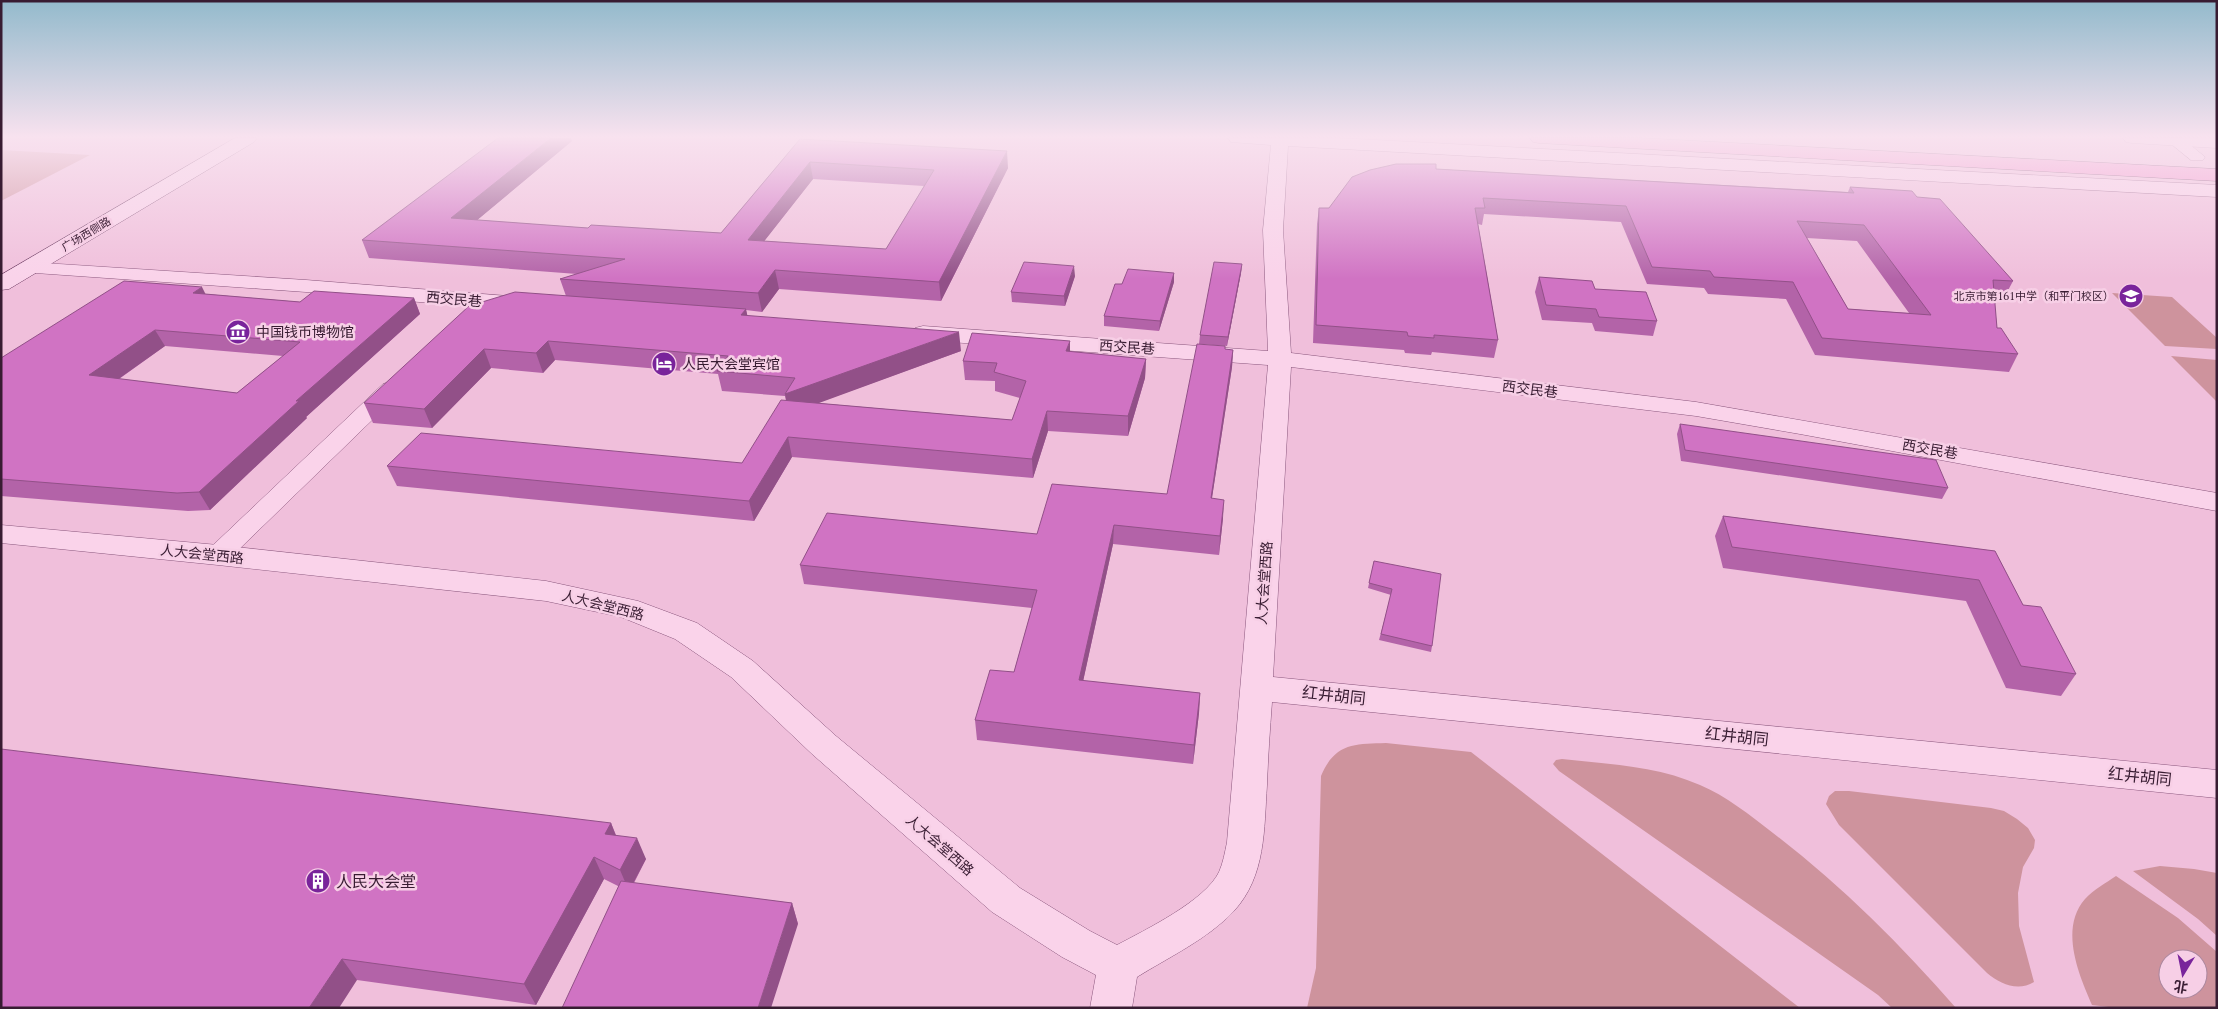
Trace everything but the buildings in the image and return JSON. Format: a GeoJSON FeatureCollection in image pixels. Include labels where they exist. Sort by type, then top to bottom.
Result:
{"type":"FeatureCollection","features":[{"type":"Feature","properties":{"kind":"street","name":"广场西侧路"},"geometry":{"type":"LineString","coordinates":[[1,284],[168,185]]}},
{"type":"Feature","properties":{"kind":"street","name":"人大会堂西路"},"geometry":{"type":"LineString","coordinates":[[1,534],[546,590],[627,608],[686,630],[742,669],[824,745],[1006,900],[1076,944],[1118,966],[1198,918],[1228,891],[1237,875],[1245,842],[1280,359],[1273,230],[1276,185]]}},
{"type":"Feature","properties":{"kind":"street"},"geometry":{"type":"LineString","coordinates":[[2110,185],[2217,191]]}},
{"type":"Feature","properties":{"kind":"street","name":"西交民巷"},"geometry":{"type":"LineString","coordinates":[[28,268],[306,286],[543,306]]}},
{"type":"Feature","properties":{"kind":"street"},"geometry":{"type":"LineString","coordinates":[[462,322],[483,302]]}},
{"type":"Feature","properties":{"kind":"street","name":"西交民巷"},"geometry":{"type":"LineString","coordinates":[[900,331],[1280,359],[1749,417],[2217,502]]}},
{"type":"Feature","properties":{"kind":"street"},"geometry":{"type":"LineString","coordinates":[[218,555],[404,377]]}},
{"type":"Feature","properties":{"kind":"street","name":"红井胡同"},"geometry":{"type":"LineString","coordinates":[[1257,688],[2217,784]]}},
{"type":"Feature","properties":{"kind":"street"},"geometry":{"type":"LineString","coordinates":[[1111,1008],[1118,966]]}},
{"type":"Feature","properties":{"kind":"shaded area"},"geometry":{"type":"Polygon","coordinates":[[[1,185],[32,185],[1,201],[1,185]]]}},
{"type":"Feature","properties":{"kind":"shaded area"},"geometry":{"type":"Polygon","coordinates":[[[2112,293],[2172,297],[2217,338],[2217,349],[2165,346],[2112,293]]]}},
{"type":"Feature","properties":{"kind":"shaded area"},"geometry":{"type":"Polygon","coordinates":[[[2171,356],[2217,360],[2217,402],[2171,356]]]}},
{"type":"Feature","properties":{"kind":"shaded area"},"geometry":{"type":"Polygon","coordinates":[[[1386,743],[1471,752],[1800,1008],[1307,1008],[1316,968],[1321,776],[1326,765],[1339,751],[1355,745],[1386,743]]]}},
{"type":"Feature","properties":{"kind":"shaded area"},"geometry":{"type":"Polygon","coordinates":[[[1556,760],[1615,764],[1667,774],[1710,789],[1728,800],[1756,819],[1846,894],[1891,938],[1956,1008],[1892,1008],[1878,995],[1559,771],[1553,764],[1556,760]]]}},
{"type":"Feature","properties":{"kind":"shaded area"},"geometry":{"type":"Polygon","coordinates":[[[1835,791],[1849,791],[1991,808],[2004,811],[2028,828],[2035,840],[2034,848],[2023,867],[2018,893],[2019,926],[2034,982],[2022,986],[2009,985],[1987,973],[1839,825],[1826,804],[1829,796],[1835,791]]]}},
{"type":"Feature","properties":{"kind":"shaded area"},"geometry":{"type":"Polygon","coordinates":[[[2160,866],[2217,873],[2217,936],[2198,919],[2133,871],[2160,866]]]}},
{"type":"Feature","properties":{"kind":"shaded area"},"geometry":{"type":"Polygon","coordinates":[[[2116,876],[2178,918],[2217,952],[2217,1008],[2117,1008],[2092,1005],[2077,966],[2072,938],[2073,924],[2077,911],[2085,899],[2116,876]]]}},
{"type":"Feature","properties":{"kind":"place","name":"北京市第161中学（和平门校区）"},"geometry":{"type":"Point","coordinates":[2131,296]}},
{"type":"Feature","properties":{"kind":"place","name":"中国钱币博物馆"},"geometry":{"type":"Point","coordinates":[238,332]}},
{"type":"Feature","properties":{"kind":"place","name":"人民大会堂宾馆"},"geometry":{"type":"Point","coordinates":[664,364]}},
{"type":"Feature","properties":{"kind":"place","name":"人民大会堂"},"geometry":{"type":"Point","coordinates":[318,881]}}]}
